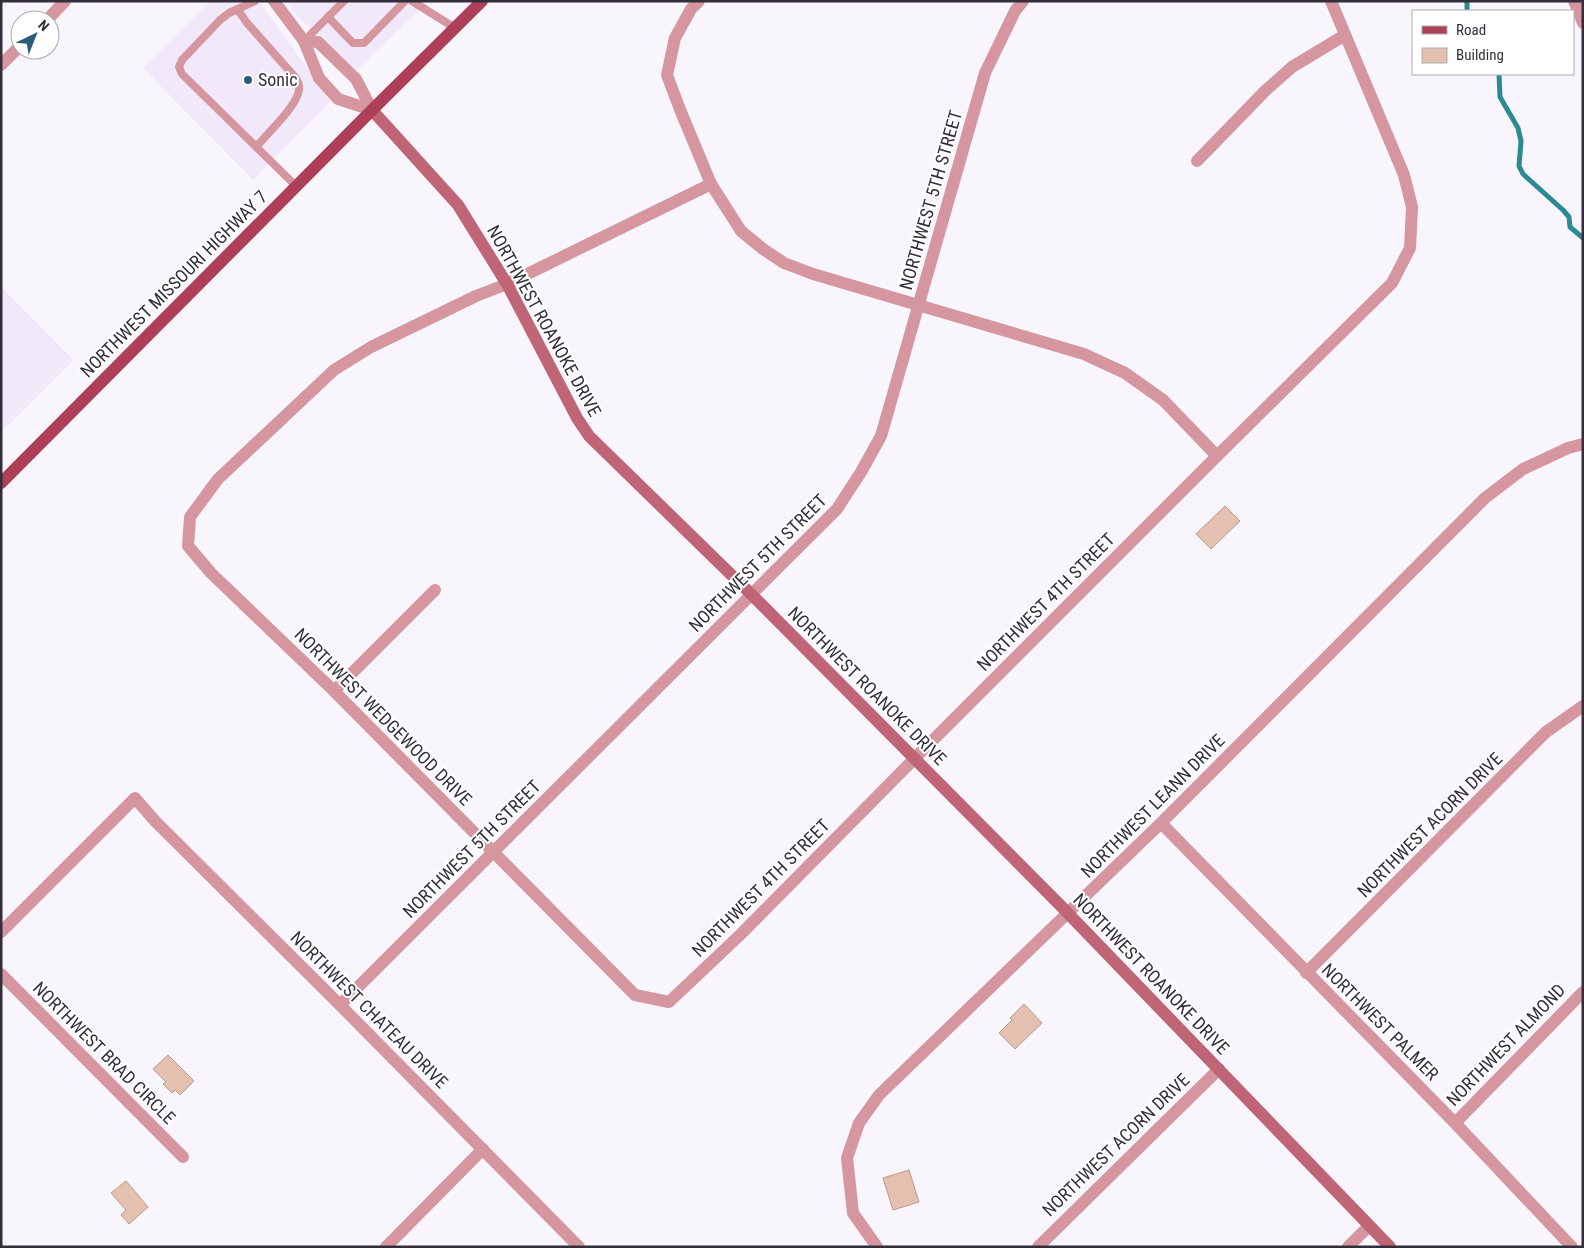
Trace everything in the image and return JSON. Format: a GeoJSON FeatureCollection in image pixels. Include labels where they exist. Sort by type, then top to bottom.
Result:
{"type":"FeatureCollection","features":[{"type":"Feature","properties":{"kind":"main road","name":"NORTHWEST MISSOURI HIGHWAY 7"},"geometry":{"type":"LineString","coordinates":[[1,483],[482,1]]}},
{"type":"Feature","properties":{"kind":"street"},"geometry":{"type":"LineString","coordinates":[[274,1],[304,40],[319,78],[338,99],[372,110]]}},
{"type":"Feature","properties":{"kind":"street"},"geometry":{"type":"LineString","coordinates":[[698,1],[690,9],[674,38],[667,75],[712,184],[741,231],[784,264],[1084,354],[1125,373],[1163,400],[1217,456]]}},
{"type":"Feature","properties":{"kind":"street","name":"NORTHWEST 5TH STREET"},"geometry":{"type":"LineString","coordinates":[[340,1005],[837,509],[881,436],[985,73],[1015,11],[1023,1]]}},
{"type":"Feature","properties":{"kind":"street","name":"NORTHWEST 4TH STREET"},"geometry":{"type":"LineString","coordinates":[[669,1002],[742,934],[914,758],[1392,283],[1410,248],[1412,206],[1404,174],[1331,1]]}},
{"type":"Feature","properties":{"kind":"street"},"geometry":{"type":"LineString","coordinates":[[1574,1],[1583,23]]}},
{"type":"Feature","properties":{"kind":"street"},"geometry":{"type":"LineString","coordinates":[[1197,161],[1265,91],[1292,67],[1345,34]]}},
{"type":"Feature","properties":{"kind":"street"},"geometry":{"type":"LineString","coordinates":[[304,40],[318,42],[356,79],[372,110]]}},
{"type":"Feature","properties":{"kind":"street"},"geometry":{"type":"LineString","coordinates":[[1,65],[10,56]]}},
{"type":"Feature","properties":{"kind":"street","name":"NORTHWEST ROANOKE DRIVE"},"geometry":{"type":"LineString","coordinates":[[372,110],[458,205],[507,284],[577,418],[589,436],[752,595],[914,758],[1220,1069],[1390,1247]]}},
{"type":"Feature","properties":{"kind":"street"},"geometry":{"type":"LineString","coordinates":[[507,284],[712,184]]}},
{"type":"Feature","properties":{"kind":"street","name":"NORTHWEST WEDGEWOOD DRIVE"},"geometry":{"type":"LineString","coordinates":[[507,284],[476,296],[371,347],[334,370],[218,478],[190,518],[188,546],[211,573],[334,691],[635,995],[669,1002]]}},
{"type":"Feature","properties":{"kind":"street","name":"NORTHWEST LEANN DRIVE"},"geometry":{"type":"LineString","coordinates":[[876,1247],[853,1213],[847,1158],[859,1123],[879,1095],[1161,824],[1485,498],[1524,469],[1568,448],[1583,444]]}},
{"type":"Feature","properties":{"kind":"street"},"geometry":{"type":"LineString","coordinates":[[334,691],[435,590]]}},
{"type":"Feature","properties":{"kind":"street","name":"NORTHWEST ACORN DRIVE"},"geometry":{"type":"LineString","coordinates":[[1306,973],[1546,732],[1583,706]]}},
{"type":"Feature","properties":{"kind":"street","name":"NORTHWEST CHATEAU DRIVE"},"geometry":{"type":"LineString","coordinates":[[1,932],[135,798],[155,821],[579,1247]]}},
{"type":"Feature","properties":{"kind":"street","name":"NORTHWEST PALMER"},"geometry":{"type":"LineString","coordinates":[[1161,824],[1455,1123],[1572,1247]]}},
{"type":"Feature","properties":{"kind":"street","name":"NORTHWEST BRAD CIRCLE"},"geometry":{"type":"LineString","coordinates":[[1,974],[182,1157]]}},
{"type":"Feature","properties":{"kind":"street","name":"NORTHWEST ALMOND"},"geometry":{"type":"LineString","coordinates":[[1455,1123],[1583,992]]}},
{"type":"Feature","properties":{"kind":"street","name":"NORTHWEST ACORN DRIVE"},"geometry":{"type":"LineString","coordinates":[[1038,1247],[1220,1069]]}},
{"type":"Feature","properties":{"kind":"street"},"geometry":{"type":"LineString","coordinates":[[386,1247],[483,1149]]}},
{"type":"Feature","properties":{"kind":"street"},"geometry":{"type":"LineString","coordinates":[[1348,1247],[1369,1226]]}},
{"type":"Feature","properties":{"kind":"lane"},"geometry":{"type":"LineString","coordinates":[[255,1],[229,13],[220,20],[182,60],[179,67],[182,74],[296,186]]}},
{"type":"Feature","properties":{"kind":"lane"},"geometry":{"type":"LineString","coordinates":[[304,40],[344,1]]}},
{"type":"Feature","properties":{"kind":"lane"},"geometry":{"type":"LineString","coordinates":[[328,17],[353,43],[364,43],[405,1]]}},
{"type":"Feature","properties":{"kind":"lane"},"geometry":{"type":"LineString","coordinates":[[412,1],[455,28]]}},
{"type":"Feature","properties":{"kind":"lane"},"geometry":{"type":"LineString","coordinates":[[238,10],[299,84],[299,92],[287,112],[256,147]]}},
{"type":"Feature","properties":{"kind":"shaded area"},"geometry":{"type":"Polygon","coordinates":[[[210,1],[259,1],[331,101],[253,180],[143,68],[210,1]]]}},
{"type":"Feature","properties":{"kind":"shaded area"},"geometry":{"type":"Polygon","coordinates":[[[285,1],[429,1],[357,70],[299,18],[285,1]]]}},
{"type":"Feature","properties":{"kind":"shaded area"},"geometry":{"type":"Polygon","coordinates":[[[1,287],[73,360],[1,432],[1,287]]]}},
{"type":"Feature","properties":{"kind":"building"},"geometry":{"type":"Polygon","coordinates":[[[1225,506],[1240,521],[1211,549],[1196,534],[1225,506]]]}},
{"type":"Feature","properties":{"kind":"building"},"geometry":{"type":"Polygon","coordinates":[[[1024,1004],[1042,1023],[1015,1049],[999,1033],[1024,1004]]]}},
{"type":"Feature","properties":{"kind":"building"},"geometry":{"type":"Polygon","coordinates":[[[168,1055],[194,1081],[180,1095],[175,1090],[172,1093],[163,1084],[166,1082],[153,1069],[168,1055]]]}},
{"type":"Feature","properties":{"kind":"building"},"geometry":{"type":"Polygon","coordinates":[[[909,1170],[919,1202],[893,1210],[883,1178],[909,1170]]]}},
{"type":"Feature","properties":{"kind":"building"},"geometry":{"type":"Polygon","coordinates":[[[126,1181],[148,1207],[129,1224],[121,1215],[126,1210],[111,1193],[126,1181]]]}},
{"type":"Feature","properties":{"kind":"waterway"},"geometry":{"type":"LineString","coordinates":[[1467,1],[1467,10]]}},
{"type":"Feature","properties":{"kind":"waterway"},"geometry":{"type":"LineString","coordinates":[[1499,75],[1500,97],[1518,128],[1521,141],[1519,166],[1523,174],[1563,210],[1569,217],[1570,227],[1583,238]]}},
{"type":"Feature","properties":{"kind":"place","name":"Sonic"},"geometry":{"type":"Point","coordinates":[248,80]}}]}
